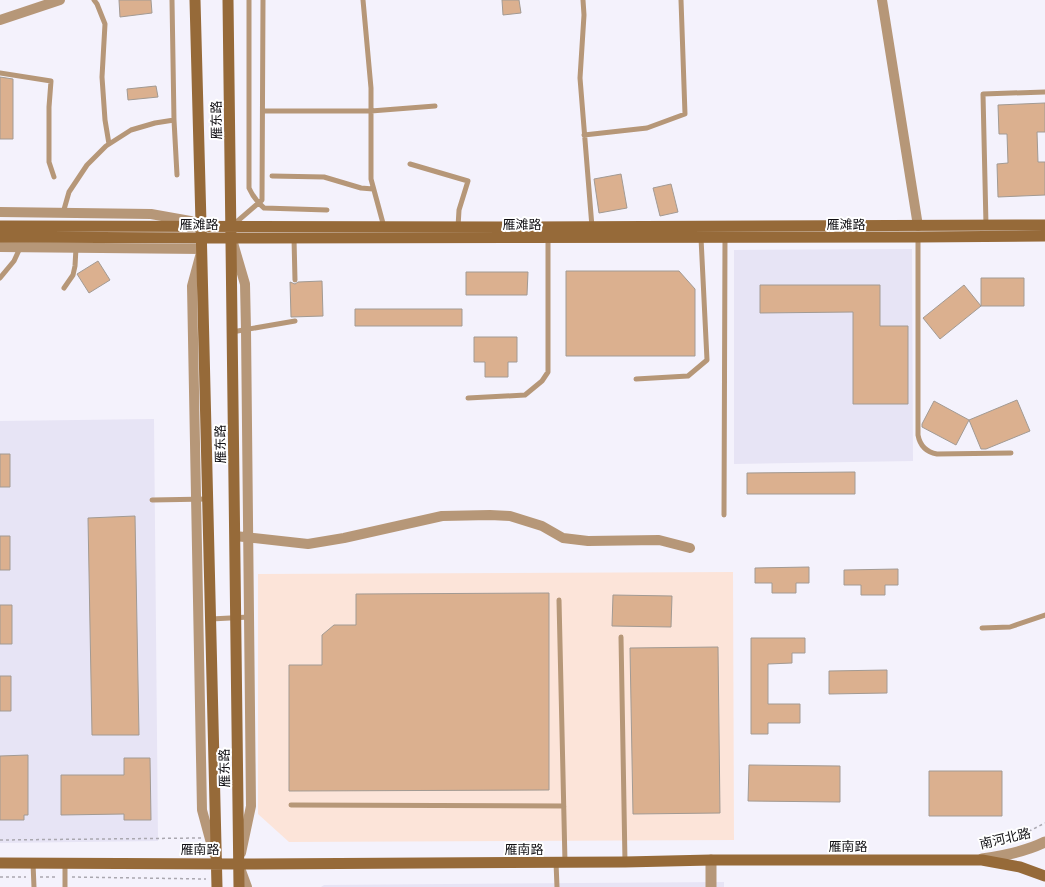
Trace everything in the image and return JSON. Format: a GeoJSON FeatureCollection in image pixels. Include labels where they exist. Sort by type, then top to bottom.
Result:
{"type":"FeatureCollection","features":[{"type":"Feature","properties":{"kind":"main road","name":"雁东路"},"geometry":{"type":"LineString","coordinates":[[195,0],[211,619],[216,863],[214,884]]}},
{"type":"Feature","properties":{"kind":"main road","name":"雁东路"},"geometry":{"type":"LineString","coordinates":[[228,0],[239,887]]}},
{"type":"Feature","properties":{"kind":"main road","name":"雁滩路"},"geometry":{"type":"LineString","coordinates":[[918,232],[986,225],[1045,225]]}},
{"type":"Feature","properties":{"kind":"main road","name":"雁滩路"},"geometry":{"type":"LineString","coordinates":[[0,226],[201,234]]}},
{"type":"Feature","properties":{"kind":"main road","name":"雁滩路"},"geometry":{"type":"LineString","coordinates":[[0,237],[201,234],[384,227],[592,227],[725,232],[918,232],[1045,236]]}},
{"type":"Feature","properties":{"kind":"main road","name":"雁滩路"},"geometry":{"type":"LineString","coordinates":[[231,233],[294,238],[701,238],[725,232]]}},
{"type":"Feature","properties":{"kind":"main road","name":"雁南路"},"geometry":{"type":"LineString","coordinates":[[0,863],[239,864],[625,862],[711,860],[982,860],[1013,866],[1045,876]]}},
{"type":"Feature","properties":{"kind":"street"},"geometry":{"type":"LineString","coordinates":[[0,20],[60,0]]}},
{"type":"Feature","properties":{"kind":"street"},"geometry":{"type":"LineString","coordinates":[[882,0],[918,232]]}},
{"type":"Feature","properties":{"kind":"street","name":"雁滩路"},"geometry":{"type":"LineString","coordinates":[[0,212],[151,214],[201,234]]}},
{"type":"Feature","properties":{"kind":"street"},"geometry":{"type":"LineString","coordinates":[[231,233],[245,284],[251,806],[239,864],[246,887]]}},
{"type":"Feature","properties":{"kind":"street","name":"雁滩路"},"geometry":{"type":"LineString","coordinates":[[0,248],[76,248],[201,234],[231,233]]}},
{"type":"Feature","properties":{"kind":"street"},"geometry":{"type":"LineString","coordinates":[[201,234],[192,286],[202,810],[216,863]]}},
{"type":"Feature","properties":{"kind":"street"},"geometry":{"type":"LineString","coordinates":[[235,536],[308,544],[344,538],[442,516],[490,515],[510,516],[542,526],[563,538],[588,541],[659,540],[690,548]]}},
{"type":"Feature","properties":{"kind":"street","name":"南河北路"},"geometry":{"type":"LineString","coordinates":[[972,860],[1006,855],[1045,842]]}},
{"type":"Feature","properties":{"kind":"street"},"geometry":{"type":"LineString","coordinates":[[711,860],[711,887]]}},
{"type":"Feature","properties":{"kind":"lane"},"geometry":{"type":"LineString","coordinates":[[94,0],[105,24],[102,77],[105,120],[109,144]]}},
{"type":"Feature","properties":{"kind":"lane"},"geometry":{"type":"LineString","coordinates":[[172,0],[174,120],[177,175]]}},
{"type":"Feature","properties":{"kind":"lane"},"geometry":{"type":"LineString","coordinates":[[249,0],[249,188],[252,195],[264,208],[327,210]]}},
{"type":"Feature","properties":{"kind":"lane"},"geometry":{"type":"LineString","coordinates":[[231,233],[262,200],[263,0]]}},
{"type":"Feature","properties":{"kind":"lane"},"geometry":{"type":"LineString","coordinates":[[363,0],[371,88],[371,179],[384,227]]}},
{"type":"Feature","properties":{"kind":"lane"},"geometry":{"type":"LineString","coordinates":[[583,0],[584,15],[580,78],[592,227]]}},
{"type":"Feature","properties":{"kind":"lane"},"geometry":{"type":"LineString","coordinates":[[584,135],[647,128],[685,114],[680,0]]}},
{"type":"Feature","properties":{"kind":"lane"},"geometry":{"type":"LineString","coordinates":[[0,73],[51,80],[49,107],[49,162],[54,177]]}},
{"type":"Feature","properties":{"kind":"lane"},"geometry":{"type":"LineString","coordinates":[[986,225],[983,94],[1045,92]]}},
{"type":"Feature","properties":{"kind":"lane"},"geometry":{"type":"LineString","coordinates":[[263,111],[371,111],[435,106]]}},
{"type":"Feature","properties":{"kind":"lane"},"geometry":{"type":"LineString","coordinates":[[63,213],[69,192],[87,165],[109,144],[131,130],[155,123],[174,120]]}},
{"type":"Feature","properties":{"kind":"lane"},"geometry":{"type":"LineString","coordinates":[[410,164],[468,181],[460,210],[458,227]]}},
{"type":"Feature","properties":{"kind":"lane"},"geometry":{"type":"LineString","coordinates":[[272,176],[324,177],[361,188],[373,189]]}},
{"type":"Feature","properties":{"kind":"lane"},"geometry":{"type":"LineString","coordinates":[[724,515],[725,232]]}},
{"type":"Feature","properties":{"kind":"lane"},"geometry":{"type":"LineString","coordinates":[[918,232],[918,435],[921,444],[927,451],[937,454],[1011,453]]}},
{"type":"Feature","properties":{"kind":"lane"},"geometry":{"type":"LineString","coordinates":[[294,238],[295,280]]}},
{"type":"Feature","properties":{"kind":"lane"},"geometry":{"type":"LineString","coordinates":[[468,398],[524,396],[542,380],[548,372],[548,238]]}},
{"type":"Feature","properties":{"kind":"lane"},"geometry":{"type":"LineString","coordinates":[[636,379],[688,376],[707,360],[701,238]]}},
{"type":"Feature","properties":{"kind":"lane"},"geometry":{"type":"LineString","coordinates":[[0,278],[14,261],[20,248]]}},
{"type":"Feature","properties":{"kind":"lane"},"geometry":{"type":"LineString","coordinates":[[64,288],[73,275],[76,248]]}},
{"type":"Feature","properties":{"kind":"lane"},"geometry":{"type":"LineString","coordinates":[[232,332],[295,321]]}},
{"type":"Feature","properties":{"kind":"lane"},"geometry":{"type":"LineString","coordinates":[[152,500],[208,499]]}},
{"type":"Feature","properties":{"kind":"lane"},"geometry":{"type":"LineString","coordinates":[[557,887],[561,862],[564,806],[559,600]]}},
{"type":"Feature","properties":{"kind":"lane"},"geometry":{"type":"LineString","coordinates":[[982,628],[1010,627],[1045,615]]}},
{"type":"Feature","properties":{"kind":"lane"},"geometry":{"type":"LineString","coordinates":[[211,619],[249,618]]}},
{"type":"Feature","properties":{"kind":"lane"},"geometry":{"type":"LineString","coordinates":[[621,637],[625,862]]}},
{"type":"Feature","properties":{"kind":"lane"},"geometry":{"type":"LineString","coordinates":[[291,806],[564,806]]}},
{"type":"Feature","properties":{"kind":"lane"},"geometry":{"type":"LineString","coordinates":[[33,863],[34,887]]}},
{"type":"Feature","properties":{"kind":"lane"},"geometry":{"type":"LineString","coordinates":[[65,863],[65,887]]}},
{"type":"Feature","properties":{"kind":"path"},"geometry":{"type":"LineString","coordinates":[[1001,845],[1045,823]]}},
{"type":"Feature","properties":{"kind":"path"},"geometry":{"type":"LineString","coordinates":[[0,840],[210,838]]}},
{"type":"Feature","properties":{"kind":"path"},"geometry":{"type":"LineString","coordinates":[[0,877],[65,877],[214,884]]}},
{"type":"Feature","properties":{"kind":"shaded area"},"geometry":{"type":"Polygon","coordinates":[[[912,249],[913,461],[734,464],[734,250],[912,249]]]}},
{"type":"Feature","properties":{"kind":"shaded area"},"geometry":{"type":"Polygon","coordinates":[[[154,419],[158,841],[0,843],[0,421],[154,419]]]}},
{"type":"Feature","properties":{"kind":"shaded area"},"geometry":{"type":"Polygon","coordinates":[[[733,572],[734,840],[289,842],[258,814],[258,574],[733,572]]]}},
{"type":"Feature","properties":{"kind":"shaded area"},"geometry":{"type":"Polygon","coordinates":[[[724,882],[724,887],[321,887],[324,885],[724,882]]]}},
{"type":"Feature","properties":{"kind":"building"},"geometry":{"type":"Polygon","coordinates":[[[119,0],[151,0],[152,13],[120,17],[119,0]]]}},
{"type":"Feature","properties":{"kind":"building"},"geometry":{"type":"Polygon","coordinates":[[[502,0],[519,0],[521,13],[503,15],[502,0]]]}},
{"type":"Feature","properties":{"kind":"building"},"geometry":{"type":"Polygon","coordinates":[[[0,77],[13,79],[13,139],[0,139],[0,77]]]}},
{"type":"Feature","properties":{"kind":"building"},"geometry":{"type":"Polygon","coordinates":[[[156,86],[158,97],[128,100],[127,89],[156,86]]]}},
{"type":"Feature","properties":{"kind":"building"},"geometry":{"type":"Polygon","coordinates":[[[1045,103],[1045,132],[1037,132],[1038,162],[1045,162],[1045,195],[998,197],[997,164],[1008,163],[1007,134],[999,134],[998,105],[1045,103]]]}},
{"type":"Feature","properties":{"kind":"building"},"geometry":{"type":"Polygon","coordinates":[[[621,174],[627,208],[599,213],[594,179],[621,174]]]}},
{"type":"Feature","properties":{"kind":"building"},"geometry":{"type":"Polygon","coordinates":[[[671,184],[678,212],[660,216],[653,188],[671,184]]]}},
{"type":"Feature","properties":{"kind":"building"},"geometry":{"type":"Polygon","coordinates":[[[98,261],[110,280],[89,293],[77,274],[98,261]]]}},
{"type":"Feature","properties":{"kind":"building"},"geometry":{"type":"Polygon","coordinates":[[[566,271],[679,271],[695,289],[695,356],[566,356],[566,271]]]}},
{"type":"Feature","properties":{"kind":"building"},"geometry":{"type":"Polygon","coordinates":[[[466,272],[528,272],[527,295],[466,295],[466,272]]]}},
{"type":"Feature","properties":{"kind":"building"},"geometry":{"type":"Polygon","coordinates":[[[981,278],[1024,278],[1024,306],[981,306],[981,278]]]}},
{"type":"Feature","properties":{"kind":"building"},"geometry":{"type":"Polygon","coordinates":[[[322,281],[323,316],[291,317],[290,282],[295,284],[298,282],[322,281]]]}},
{"type":"Feature","properties":{"kind":"building"},"geometry":{"type":"Polygon","coordinates":[[[760,285],[880,285],[880,326],[908,326],[908,404],[853,404],[853,312],[760,313],[760,285]]]}},
{"type":"Feature","properties":{"kind":"building"},"geometry":{"type":"Polygon","coordinates":[[[964,285],[981,306],[940,339],[923,318],[964,285]]]}},
{"type":"Feature","properties":{"kind":"building"},"geometry":{"type":"Polygon","coordinates":[[[355,309],[462,309],[462,326],[355,326],[355,309]]]}},
{"type":"Feature","properties":{"kind":"building"},"geometry":{"type":"Polygon","coordinates":[[[474,337],[517,337],[517,362],[508,362],[508,377],[485,377],[485,362],[474,362],[474,337]]]}},
{"type":"Feature","properties":{"kind":"building"},"geometry":{"type":"Polygon","coordinates":[[[1017,400],[1030,431],[986,449],[981,449],[969,420],[1017,400]]]}},
{"type":"Feature","properties":{"kind":"building"},"geometry":{"type":"Polygon","coordinates":[[[934,401],[969,420],[956,445],[922,427],[922,424],[934,401]]]}},
{"type":"Feature","properties":{"kind":"building"},"geometry":{"type":"Polygon","coordinates":[[[0,454],[10,454],[10,487],[0,487],[0,454]]]}},
{"type":"Feature","properties":{"kind":"building"},"geometry":{"type":"Polygon","coordinates":[[[855,472],[855,494],[747,494],[747,473],[855,472]]]}},
{"type":"Feature","properties":{"kind":"building"},"geometry":{"type":"Polygon","coordinates":[[[135,516],[139,735],[92,735],[88,518],[135,516]]]}},
{"type":"Feature","properties":{"kind":"building"},"geometry":{"type":"Polygon","coordinates":[[[0,536],[10,536],[10,570],[0,570],[0,536]]]}},
{"type":"Feature","properties":{"kind":"building"},"geometry":{"type":"Polygon","coordinates":[[[809,567],[809,583],[796,583],[796,593],[772,593],[772,583],[755,583],[755,568],[809,567]]]}},
{"type":"Feature","properties":{"kind":"building"},"geometry":{"type":"Polygon","coordinates":[[[898,569],[898,585],[885,585],[885,595],[861,595],[861,585],[844,585],[844,570],[898,569]]]}},
{"type":"Feature","properties":{"kind":"building"},"geometry":{"type":"Polygon","coordinates":[[[549,593],[549,790],[289,791],[289,665],[322,665],[322,635],[334,625],[356,625],[356,594],[549,593]]]}},
{"type":"Feature","properties":{"kind":"building"},"geometry":{"type":"Polygon","coordinates":[[[613,595],[672,596],[671,627],[612,626],[613,595]]]}},
{"type":"Feature","properties":{"kind":"building"},"geometry":{"type":"Polygon","coordinates":[[[0,605],[12,605],[12,644],[0,644],[0,605]]]}},
{"type":"Feature","properties":{"kind":"building"},"geometry":{"type":"Polygon","coordinates":[[[751,638],[805,638],[805,653],[792,653],[792,663],[768,664],[768,704],[800,704],[800,723],[768,723],[768,734],[751,734],[751,638]]]}},
{"type":"Feature","properties":{"kind":"building"},"geometry":{"type":"Polygon","coordinates":[[[718,647],[720,813],[633,814],[630,648],[718,647]]]}},
{"type":"Feature","properties":{"kind":"building"},"geometry":{"type":"Polygon","coordinates":[[[887,670],[887,693],[829,694],[829,671],[887,670]]]}},
{"type":"Feature","properties":{"kind":"building"},"geometry":{"type":"Polygon","coordinates":[[[0,676],[11,676],[11,711],[0,711],[0,676]]]}},
{"type":"Feature","properties":{"kind":"building"},"geometry":{"type":"Polygon","coordinates":[[[28,755],[28,815],[24,815],[24,820],[0,820],[0,756],[28,755]]]}},
{"type":"Feature","properties":{"kind":"building"},"geometry":{"type":"Polygon","coordinates":[[[124,758],[150,758],[151,820],[124,820],[124,814],[61,815],[61,775],[124,775],[124,758]]]}},
{"type":"Feature","properties":{"kind":"building"},"geometry":{"type":"Polygon","coordinates":[[[749,765],[840,766],[840,802],[748,801],[749,765]]]}},
{"type":"Feature","properties":{"kind":"building"},"geometry":{"type":"Polygon","coordinates":[[[929,771],[1002,771],[1002,816],[929,816],[929,771]]]}}]}
